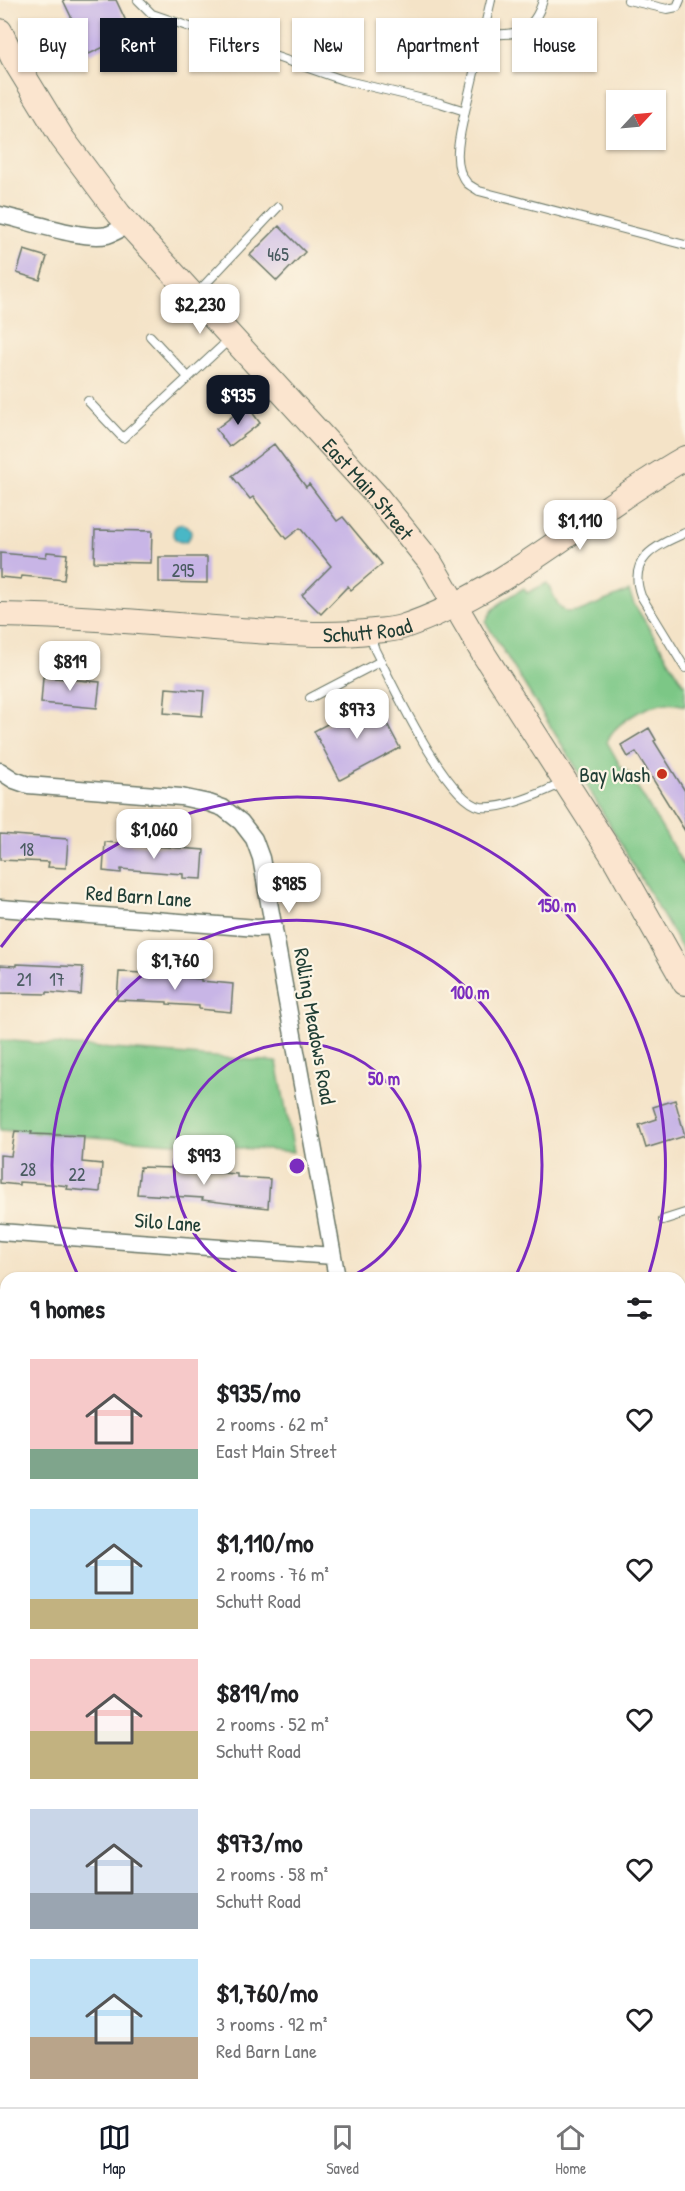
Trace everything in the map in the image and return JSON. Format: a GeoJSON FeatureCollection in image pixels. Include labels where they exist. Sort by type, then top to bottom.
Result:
{"type":"FeatureCollection","features":[{"type":"Feature","properties":{"kind":"main road","name":"East Main Street"},"geometry":{"type":"LineString","coordinates":[[0,31],[13,58],[62,138],[128,225],[375,494],[430,562],[483,653],[616,861],[685,983]]}},
{"type":"Feature","properties":{"kind":"main road","name":"Schutt Road"},"geometry":{"type":"LineString","coordinates":[[0,615],[89,618],[296,634],[350,634],[399,628],[489,588],[647,480],[685,459]]}},
{"type":"Feature","properties":{"kind":"street"},"geometry":{"type":"LineString","coordinates":[[0,215],[62,231],[93,235],[107,235],[128,225]]}},
{"type":"Feature","properties":{"kind":"street","name":"Rolling Meadows Road"},"geometry":{"type":"LineString","coordinates":[[0,771],[28,785],[209,802],[223,808],[241,822],[254,839],[261,858],[336,1272]]}},
{"type":"Feature","properties":{"kind":"street","name":"Red Barn Lane"},"geometry":{"type":"LineString","coordinates":[[0,908],[257,928],[274,927]]}},
{"type":"Feature","properties":{"kind":"street","name":"Silo Lane"},"geometry":{"type":"LineString","coordinates":[[0,1232],[333,1256]]}},
{"type":"Feature","properties":{"kind":"lane"},"geometry":{"type":"LineString","coordinates":[[138,0],[152,14],[344,80],[465,111]]}},
{"type":"Feature","properties":{"kind":"lane"},"geometry":{"type":"LineString","coordinates":[[487,18],[491,0]]}},
{"type":"Feature","properties":{"kind":"lane"},"geometry":{"type":"LineString","coordinates":[[500,36],[519,33],[532,22],[543,0]]}},
{"type":"Feature","properties":{"kind":"lane"},"geometry":{"type":"LineString","coordinates":[[632,0],[667,9],[677,7],[680,0]]}},
{"type":"Feature","properties":{"kind":"lane"},"geometry":{"type":"LineString","coordinates":[[474,72],[458,149],[460,166],[466,182],[479,191],[685,245]]}},
{"type":"Feature","properties":{"kind":"lane"},"geometry":{"type":"LineString","coordinates":[[193,297],[278,207]]}},
{"type":"Feature","properties":{"kind":"lane"},"geometry":{"type":"LineString","coordinates":[[150,336],[188,377]]}},
{"type":"Feature","properties":{"kind":"lane"},"geometry":{"type":"LineString","coordinates":[[88,400],[123,438],[231,338]]}},
{"type":"Feature","properties":{"kind":"lane"},"geometry":{"type":"LineString","coordinates":[[685,533],[654,548],[644,557],[639,566],[637,585],[641,596],[685,668]]}},
{"type":"Feature","properties":{"kind":"lane"},"geometry":{"type":"LineString","coordinates":[[369,632],[381,662],[439,768],[467,801],[482,807],[505,804],[565,782]]}},
{"type":"Feature","properties":{"kind":"lane"},"geometry":{"type":"LineString","coordinates":[[310,698],[381,662]]}},
{"type":"Feature","properties":{"kind":"lane"},"geometry":{"type":"LineString","coordinates":[[663,1220],[685,1213]]}},
{"type":"Feature","properties":{"kind":"green space"},"geometry":{"type":"Polygon","coordinates":[[[547,583],[559,606],[567,612],[580,611],[629,591],[634,604],[685,686],[685,706],[667,703],[646,709],[622,723],[607,742],[621,767],[629,773],[685,867],[685,954],[582,777],[486,623],[492,611],[507,598],[524,588],[527,593],[547,583]]]}},
{"type":"Feature","properties":{"kind":"green space"},"geometry":{"type":"Polygon","coordinates":[[[0,1040],[277,1062],[294,1152],[0,1130],[0,1040]]]}},
{"type":"Feature","properties":{"kind":"water"},"geometry":{"type":"Polygon","coordinates":[[[182,524],[188,527],[191,533],[188,539],[182,542],[176,539],[173,533],[176,527],[182,524]]]}},
{"type":"Feature","properties":{"kind":"building"},"geometry":{"type":"Polygon","coordinates":[[[63,0],[116,0],[124,18],[100,18],[100,49],[89,54],[88,18],[72,18],[63,0]]]}},
{"type":"Feature","properties":{"kind":"building"},"geometry":{"type":"Polygon","coordinates":[[[279,226],[305,252],[277,281],[250,255],[279,226]]]}},
{"type":"Feature","properties":{"kind":"building"},"geometry":{"type":"Polygon","coordinates":[[[24,250],[47,257],[40,280],[17,273],[24,250]]]}},
{"type":"Feature","properties":{"kind":"building"},"geometry":{"type":"Polygon","coordinates":[[[247,405],[260,423],[229,447],[216,429],[247,405]]]}},
{"type":"Feature","properties":{"kind":"building"},"geometry":{"type":"Polygon","coordinates":[[[274,444],[306,487],[309,484],[337,521],[343,517],[382,564],[351,590],[348,586],[321,614],[302,595],[331,566],[300,528],[286,539],[253,497],[250,499],[232,476],[274,444]]]}},
{"type":"Feature","properties":{"kind":"building"},"geometry":{"type":"Polygon","coordinates":[[[95,530],[152,531],[151,563],[94,562],[95,530]]]}},
{"type":"Feature","properties":{"kind":"building"},"geometry":{"type":"Polygon","coordinates":[[[47,552],[67,554],[64,580],[22,576],[21,579],[0,577],[0,553],[46,557],[47,552]]]}},
{"type":"Feature","properties":{"kind":"building"},"geometry":{"type":"Polygon","coordinates":[[[159,557],[207,557],[207,583],[159,582],[159,557]]]}},
{"type":"Feature","properties":{"kind":"building"},"geometry":{"type":"Polygon","coordinates":[[[43,677],[100,682],[97,708],[41,703],[43,677]]]}},
{"type":"Feature","properties":{"kind":"building"},"geometry":{"type":"Polygon","coordinates":[[[166,688],[204,691],[202,716],[164,713],[166,688]]]}},
{"type":"Feature","properties":{"kind":"building"},"geometry":{"type":"Polygon","coordinates":[[[374,699],[400,748],[340,780],[314,731],[374,699]]]}},
{"type":"Feature","properties":{"kind":"building","name":"Bay Wash"},"geometry":{"type":"Polygon","coordinates":[[[649,728],[656,740],[654,741],[685,791],[685,831],[636,752],[628,757],[621,745],[649,728]]]}},
{"type":"Feature","properties":{"kind":"building"},"geometry":{"type":"Polygon","coordinates":[[[0,834],[68,839],[66,868],[48,867],[49,862],[0,860],[0,834]]]}},
{"type":"Feature","properties":{"kind":"building"},"geometry":{"type":"Polygon","coordinates":[[[105,842],[204,850],[202,879],[183,878],[183,874],[121,869],[121,873],[103,871],[105,842]]]}},
{"type":"Feature","properties":{"kind":"building"},"geometry":{"type":"Polygon","coordinates":[[[17,964],[83,967],[81,995],[47,992],[47,994],[0,993],[0,965],[17,966],[17,964]]]}},
{"type":"Feature","properties":{"kind":"building"},"geometry":{"type":"Polygon","coordinates":[[[119,972],[169,974],[169,976],[201,979],[201,981],[233,984],[231,1012],[199,1009],[199,1006],[167,1004],[167,1002],[117,1000],[119,972]]]}},
{"type":"Feature","properties":{"kind":"building"},"geometry":{"type":"Polygon","coordinates":[[[675,1100],[685,1136],[646,1148],[639,1125],[657,1119],[653,1107],[675,1100]]]}},
{"type":"Feature","properties":{"kind":"building"},"geometry":{"type":"Polygon","coordinates":[[[15,1131],[32,1132],[31,1134],[84,1136],[82,1162],[102,1164],[100,1192],[67,1189],[68,1186],[51,1184],[0,1183],[0,1155],[11,1156],[15,1131]]]}},
{"type":"Feature","properties":{"kind":"building"},"geometry":{"type":"Polygon","coordinates":[[[140,1167],[205,1169],[205,1172],[237,1174],[237,1177],[270,1179],[268,1208],[202,1200],[203,1198],[137,1194],[140,1167]]]}},
{"type":"Feature","properties":{"kind":"place","name":"Bay Wash"},"geometry":{"type":"Point","coordinates":[662,774]}}]}
